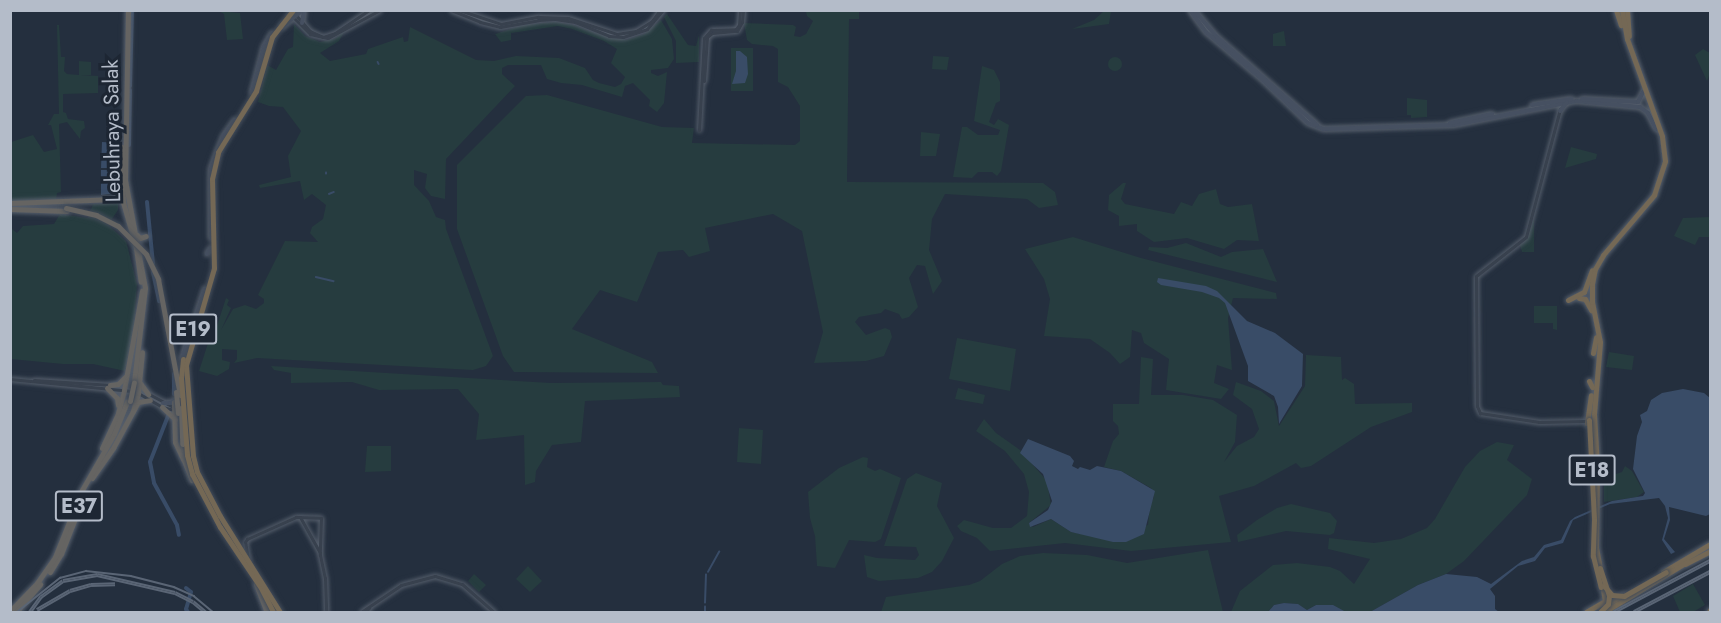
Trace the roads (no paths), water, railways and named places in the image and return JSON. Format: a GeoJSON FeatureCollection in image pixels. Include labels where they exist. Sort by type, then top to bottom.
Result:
{"type":"FeatureCollection","features":[{"type":"Feature","properties":{"kind":"highway","name":"Lebuhraya Salak"},"geometry":{"type":"LineString","coordinates":[[127,10],[122,194],[136,248],[143,289]]}},
{"type":"Feature","properties":{"kind":"highway","name":"Lebuhraya Salak"},"geometry":{"type":"LineString","coordinates":[[10,611],[37,583],[55,557],[90,478],[129,401],[143,289],[142,259],[125,180],[127,10]]}},
{"type":"Feature","properties":{"kind":"highway","name":"E18"},"geometry":{"type":"LineString","coordinates":[[1594,516],[1592,387],[1596,337],[1591,310],[1590,276],[1600,253],[1638,211],[1655,187],[1662,153],[1656,129],[1630,60],[1619,10]]}},
{"type":"Feature","properties":{"kind":"highway","name":"E18"},"geometry":{"type":"LineString","coordinates":[[1597,539],[1588,421],[1600,342],[1592,296],[1594,273],[1603,255],[1641,213],[1658,188],[1664,168],[1665,152],[1657,121],[1619,10]]}},
{"type":"Feature","properties":{"kind":"highway"},"geometry":{"type":"LineString","coordinates":[[1627,10],[1634,59]]}},
{"type":"Feature","properties":{"kind":"highway","name":"E19"},"geometry":{"type":"LineString","coordinates":[[272,612],[197,472],[193,456],[186,365],[214,268],[211,199],[217,158],[225,138],[256,91],[267,46],[294,13]]}},
{"type":"Feature","properties":{"kind":"highway"},"geometry":{"type":"LineString","coordinates":[[1657,121],[1665,137],[1668,154]]}},
{"type":"Feature","properties":{"kind":"highway"},"geometry":{"type":"LineString","coordinates":[[10,206],[116,199],[122,194]]}},
{"type":"Feature","properties":{"kind":"highway"},"geometry":{"type":"LineString","coordinates":[[74,201],[77,203],[117,202],[124,208]]}},
{"type":"Feature","properties":{"kind":"highway"},"geometry":{"type":"LineString","coordinates":[[10,206],[67,209],[96,214],[118,226],[141,248],[155,271],[180,392],[183,459]]}},
{"type":"Feature","properties":{"kind":"highway"},"geometry":{"type":"LineString","coordinates":[[135,231],[140,238],[146,236]]}},
{"type":"Feature","properties":{"kind":"highway"},"geometry":{"type":"LineString","coordinates":[[1590,276],[1583,293],[1568,300],[1584,298],[1591,310]]}},
{"type":"Feature","properties":{"kind":"highway"},"geometry":{"type":"LineString","coordinates":[[90,478],[118,413],[143,289]]}},
{"type":"Feature","properties":{"kind":"highway"},"geometry":{"type":"LineString","coordinates":[[133,411],[139,391],[147,298],[143,289]]}},
{"type":"Feature","properties":{"kind":"highway"},"geometry":{"type":"LineString","coordinates":[[1593,353],[1596,337]]}},
{"type":"Feature","properties":{"kind":"highway"},"geometry":{"type":"LineString","coordinates":[[118,413],[117,398],[109,386],[122,381],[127,370]]}},
{"type":"Feature","properties":{"kind":"highway"},"geometry":{"type":"LineString","coordinates":[[90,478],[113,448],[140,400],[149,397],[141,385],[140,375]]}},
{"type":"Feature","properties":{"kind":"highway"},"geometry":{"type":"LineString","coordinates":[[1589,381],[1592,387]]}},
{"type":"Feature","properties":{"kind":"highway"},"geometry":{"type":"LineString","coordinates":[[1593,397],[1589,466],[1593,480]]}},
{"type":"Feature","properties":{"kind":"highway"},"geometry":{"type":"LineString","coordinates":[[163,405],[174,418]]}},
{"type":"Feature","properties":{"kind":"highway"},"geometry":{"type":"LineString","coordinates":[[174,406],[176,446],[221,532],[272,612]]}},
{"type":"Feature","properties":{"kind":"highway"},"geometry":{"type":"LineString","coordinates":[[1588,421],[1589,466],[1593,480],[1594,503]]}},
{"type":"Feature","properties":{"kind":"highway"},"geometry":{"type":"LineString","coordinates":[[181,444],[196,480],[245,556],[263,589],[272,612]]}},
{"type":"Feature","properties":{"kind":"highway","name":"Lebuhraya Salak"},"geometry":{"type":"LineString","coordinates":[[16,612],[56,562],[90,478]]}},
{"type":"Feature","properties":{"kind":"highway"},"geometry":{"type":"LineString","coordinates":[[1594,516],[1597,564],[1609,593],[1618,597],[1626,596],[1691,560]]}},
{"type":"Feature","properties":{"kind":"highway"},"geometry":{"type":"LineString","coordinates":[[1594,516],[1593,562],[1604,597],[1597,611]]}},
{"type":"Feature","properties":{"kind":"highway"},"geometry":{"type":"LineString","coordinates":[[1597,539],[1600,568],[1609,596],[1607,606],[1597,611]]}},
{"type":"Feature","properties":{"kind":"highway"},"geometry":{"type":"LineString","coordinates":[[1597,539],[1601,565],[1610,591],[1617,595],[1627,592]]}},
{"type":"Feature","properties":{"kind":"highway"},"geometry":{"type":"LineString","coordinates":[[1597,611],[1710,546]]}},
{"type":"Feature","properties":{"kind":"highway"},"geometry":{"type":"LineString","coordinates":[[1683,564],[1710,546]]}},
{"type":"Feature","properties":{"kind":"highway"},"geometry":{"type":"LineString","coordinates":[[1586,612],[1597,611],[1641,590],[1710,546]]}},
{"type":"Feature","properties":{"kind":"main road"},"geometry":{"type":"LineString","coordinates":[[1192,10],[1216,37],[1244,59],[1313,124],[1332,128],[1454,125],[1560,101],[1570,101],[1640,106],[1648,113],[1656,129]]}},
{"type":"Feature","properties":{"kind":"main road"},"geometry":{"type":"LineString","coordinates":[[1192,10],[1206,32],[1264,81],[1308,123],[1325,130],[1449,123],[1560,101],[1596,99],[1637,103],[1641,100],[1643,92]]}},
{"type":"Feature","properties":{"kind":"main road"},"geometry":{"type":"LineString","coordinates":[[294,13],[301,24]]}},
{"type":"Feature","properties":{"kind":"main road"},"geometry":{"type":"LineString","coordinates":[[294,13],[301,24]]}},
{"type":"Feature","properties":{"kind":"main road"},"geometry":{"type":"LineString","coordinates":[[163,405],[174,406],[180,397],[179,370],[212,268],[209,181],[214,157],[223,137],[253,91],[268,39],[294,13]]}},
{"type":"Feature","properties":{"kind":"main road"},"geometry":{"type":"LineString","coordinates":[[196,480],[190,458],[185,409],[185,357],[215,268],[212,199],[215,168],[227,138],[256,92],[270,41],[294,13]]}},
{"type":"Feature","properties":{"kind":"main road"},"geometry":{"type":"LineString","coordinates":[[1559,112],[1563,104],[1570,101]]}},
{"type":"Feature","properties":{"kind":"main road"},"geometry":{"type":"LineString","coordinates":[[1553,104],[1558,106],[1559,112]]}},
{"type":"Feature","properties":{"kind":"main road"},"geometry":{"type":"LineString","coordinates":[[1300,116],[1301,123],[1308,123]]}},
{"type":"Feature","properties":{"kind":"main road"},"geometry":{"type":"LineString","coordinates":[[207,254],[212,248]]}},
{"type":"Feature","properties":{"kind":"street"},"geometry":{"type":"LineString","coordinates":[[301,24],[315,35],[328,36],[369,10]]}},
{"type":"Feature","properties":{"kind":"street"},"geometry":{"type":"LineString","coordinates":[[294,13],[301,24],[314,36],[329,38],[380,10]]}},
{"type":"Feature","properties":{"kind":"street"},"geometry":{"type":"LineString","coordinates":[[451,10],[480,22],[500,27],[555,19],[575,22],[609,36],[623,35],[645,26],[662,10]]}},
{"type":"Feature","properties":{"kind":"street"},"geometry":{"type":"LineString","coordinates":[[459,10],[493,23],[556,17],[576,20],[609,33],[623,35]]}},
{"type":"Feature","properties":{"kind":"street"},"geometry":{"type":"LineString","coordinates":[[700,130],[704,39],[711,30],[736,29],[740,25],[741,10]]}},
{"type":"Feature","properties":{"kind":"street"},"geometry":{"type":"LineString","coordinates":[[1560,101],[1525,239],[1476,276],[1477,408],[1480,413],[1539,422],[1588,421]]}},
{"type":"Feature","properties":{"kind":"street"},"geometry":{"type":"LineString","coordinates":[[1538,188],[1535,183],[1542,178]]}},
{"type":"Feature","properties":{"kind":"street"},"geometry":{"type":"LineString","coordinates":[[10,379],[124,388],[139,391],[163,405],[185,409]]}},
{"type":"Feature","properties":{"kind":"street"},"geometry":{"type":"LineString","coordinates":[[245,556],[245,542],[248,539],[299,517],[321,518],[320,555]]}},
{"type":"Feature","properties":{"kind":"street"},"geometry":{"type":"LineString","coordinates":[[299,517],[304,520],[320,555],[325,578],[326,612]]}},
{"type":"Feature","properties":{"kind":"street"},"geometry":{"type":"LineString","coordinates":[[363,612],[401,585],[438,576],[462,584],[494,612]]}},
{"type":"Feature","properties":{"kind":"street"},"geometry":{"type":"LineString","coordinates":[[370,607],[371,612]]}},
{"type":"Feature","properties":{"kind":"water"},"geometry":{"type":"Polygon","coordinates":[[[736,51],[740,51],[747,57],[748,74],[745,83],[732,84],[736,71],[736,51]]]}},
{"type":"Feature","properties":{"kind":"water"},"geometry":{"type":"Polygon","coordinates":[[[102,142],[119,143],[118,168],[101,168],[102,142]]]}},
{"type":"Feature","properties":{"kind":"water"},"geometry":{"type":"Polygon","coordinates":[[[101,170],[118,170],[117,193],[101,195],[101,170]]]}},
{"type":"Feature","properties":{"kind":"water"},"geometry":{"type":"Polygon","coordinates":[[[1158,278],[1206,286],[1217,291],[1247,321],[1275,333],[1303,354],[1302,386],[1279,424],[1278,407],[1274,396],[1248,381],[1248,366],[1225,303],[1219,298],[1202,292],[1161,285],[1157,282],[1158,278]]]}},
{"type":"Feature","properties":{"kind":"water"},"geometry":{"type":"Polygon","coordinates":[[[1683,389],[1704,393],[1710,398],[1710,514],[1706,516],[1669,507],[1670,520],[1664,539],[1675,552],[1671,554],[1662,540],[1668,518],[1665,506],[1659,498],[1610,504],[1573,520],[1563,543],[1545,548],[1535,561],[1518,566],[1490,589],[1495,596],[1495,609],[1499,612],[1370,612],[1418,585],[1446,574],[1477,577],[1491,584],[1522,561],[1534,557],[1544,545],[1561,540],[1570,521],[1575,517],[1612,501],[1643,496],[1645,493],[1633,469],[1637,436],[1642,422],[1640,415],[1647,411],[1651,400],[1662,393],[1683,389]]]}},
{"type":"Feature","properties":{"kind":"water"},"geometry":{"type":"Polygon","coordinates":[[[1028,439],[1070,456],[1074,461],[1072,466],[1078,469],[1080,467],[1090,470],[1097,466],[1121,471],[1155,491],[1144,534],[1126,542],[1113,542],[1071,532],[1051,519],[1030,527],[1029,523],[1048,510],[1052,501],[1043,474],[1020,453],[1028,439]]]}},
{"type":"Feature","properties":{"kind":"water"},"geometry":{"type":"Polygon","coordinates":[[[1298,604],[1307,610],[1316,605],[1333,605],[1346,612],[1268,612],[1274,605],[1298,604]]]}},
{"type":"Feature","properties":{"kind":"waterway"},"geometry":{"type":"LineString","coordinates":[[130,86],[132,12]]}},
{"type":"Feature","properties":{"kind":"waterway"},"geometry":{"type":"LineString","coordinates":[[129,145],[130,90]]}},
{"type":"Feature","properties":{"kind":"waterway"},"geometry":{"type":"LineString","coordinates":[[329,194],[334,192]]}},
{"type":"Feature","properties":{"kind":"waterway"},"geometry":{"type":"LineString","coordinates":[[147,202],[153,264]]}},
{"type":"Feature","properties":{"kind":"waterway"},"geometry":{"type":"LineString","coordinates":[[153,272],[159,301]]}},
{"type":"Feature","properties":{"kind":"waterway"},"geometry":{"type":"LineString","coordinates":[[316,277],[334,281]]}},
{"type":"Feature","properties":{"kind":"waterway"},"geometry":{"type":"LineString","coordinates":[[174,374],[174,394]]}},
{"type":"Feature","properties":{"kind":"waterway"},"geometry":{"type":"LineString","coordinates":[[168,416],[150,462],[154,483],[177,525],[179,535]]}},
{"type":"Feature","properties":{"kind":"waterway"},"geometry":{"type":"LineString","coordinates":[[708,572],[719,552]]}},
{"type":"Feature","properties":{"kind":"waterway"},"geometry":{"type":"LineString","coordinates":[[705,603],[706,575]]}},
{"type":"Feature","properties":{"kind":"waterway"},"geometry":{"type":"LineString","coordinates":[[186,588],[191,592],[186,609],[188,612]]}},
{"type":"Feature","properties":{"kind":"waterway"},"geometry":{"type":"LineString","coordinates":[[705,607],[705,612]]}},
{"type":"Feature","properties":{"kind":"tram line"},"geometry":{"type":"LineString","coordinates":[[17,612],[60,578],[86,571],[131,576],[174,587],[194,596],[213,612]]}},
{"type":"Feature","properties":{"kind":"railway"},"geometry":{"type":"LineString","coordinates":[[1614,612],[1710,561]]}},
{"type":"Feature","properties":{"kind":"railway"},"geometry":{"type":"LineString","coordinates":[[1634,612],[1710,572]]}},
{"type":"Feature","properties":{"kind":"railway"},"geometry":{"type":"LineString","coordinates":[[30,612],[41,597],[63,581],[97,575],[175,593],[193,602],[205,612]]}},
{"type":"Feature","properties":{"kind":"railway"},"geometry":{"type":"LineString","coordinates":[[37,610],[70,591],[91,585],[115,584]]}}]}
